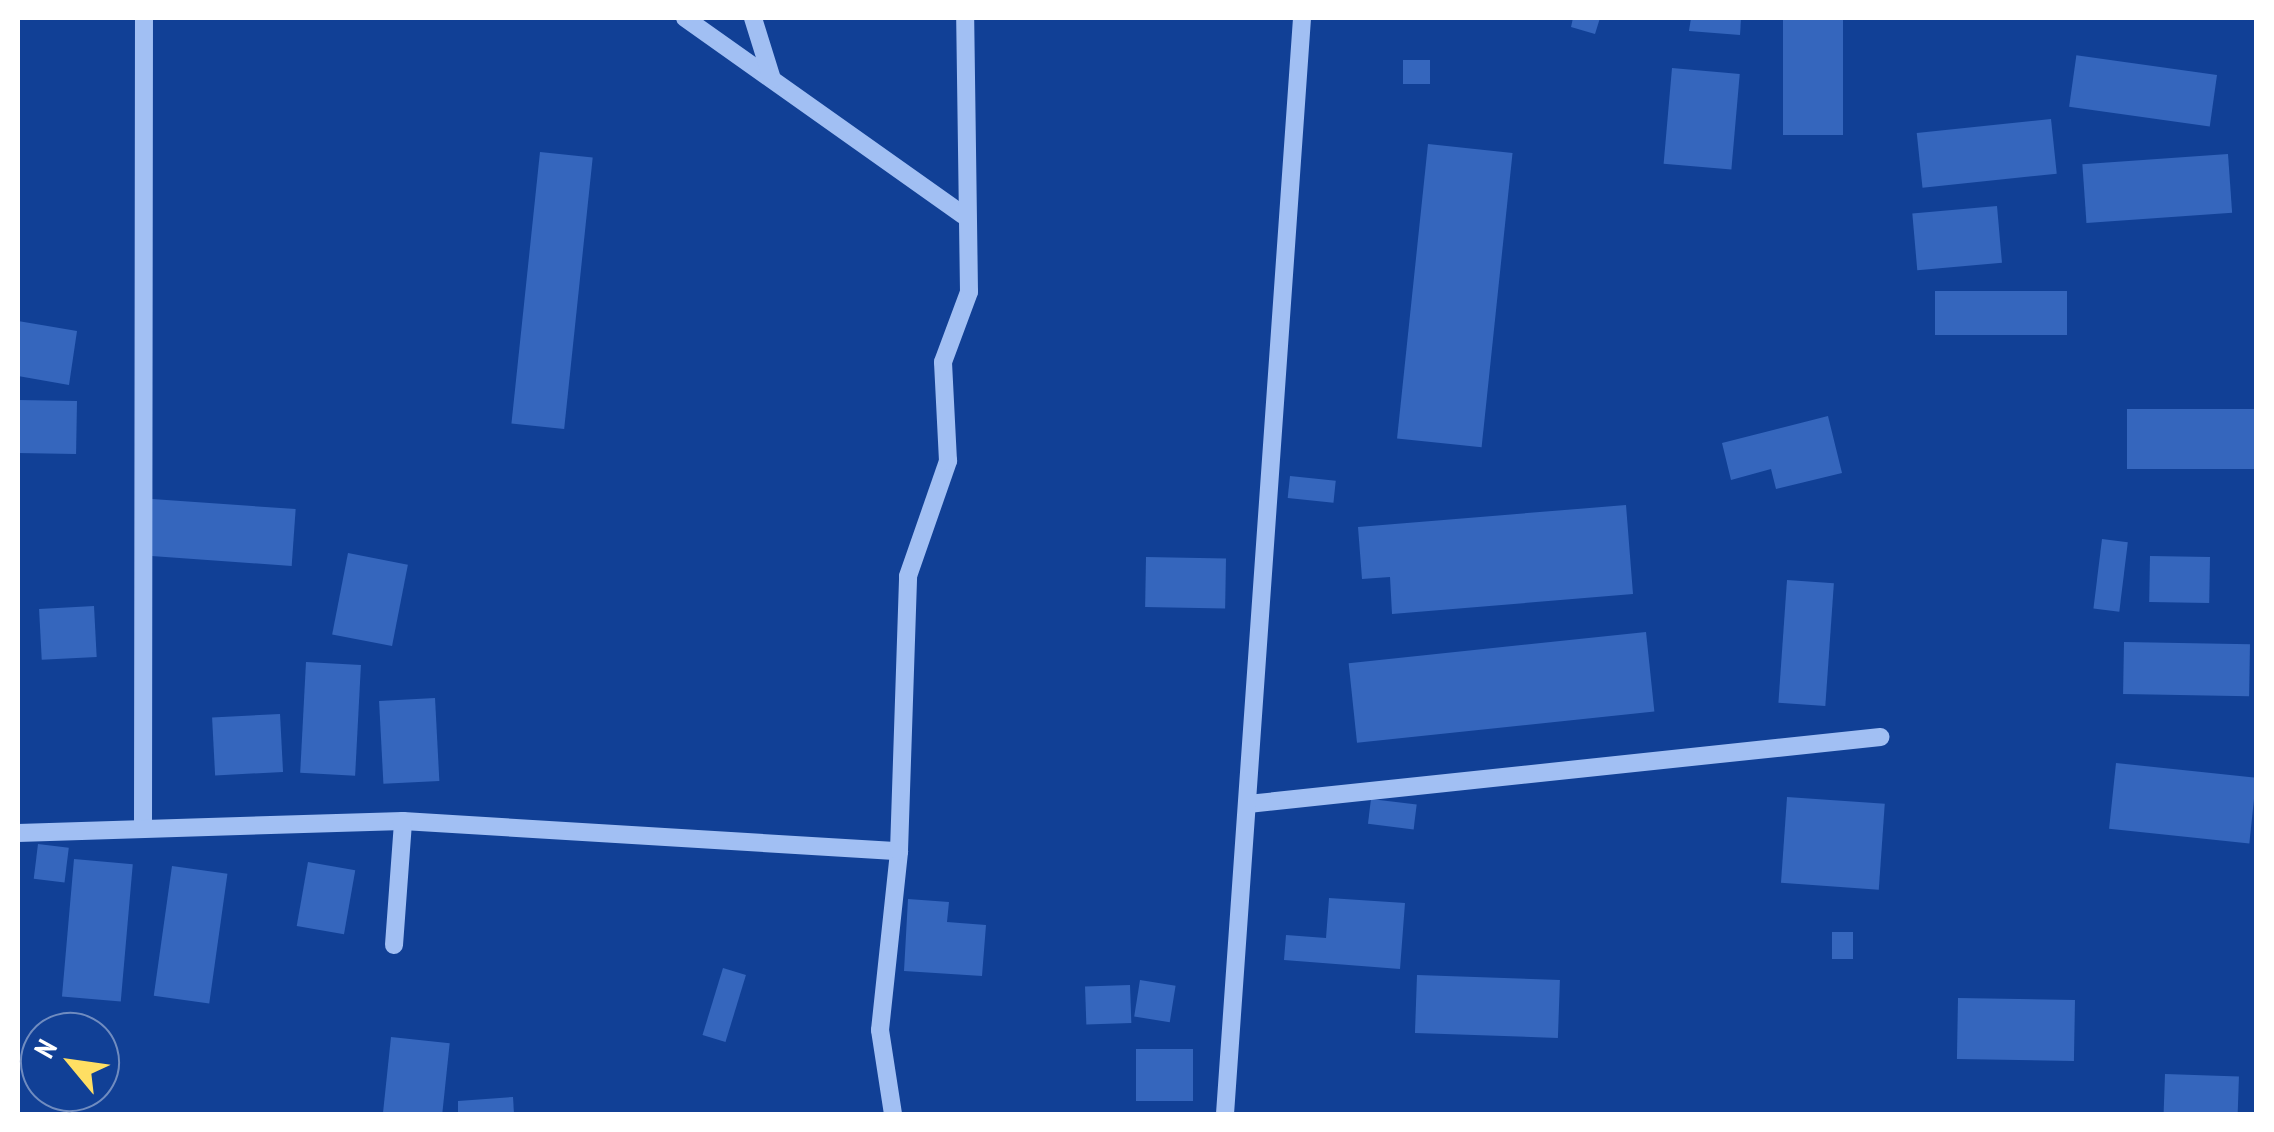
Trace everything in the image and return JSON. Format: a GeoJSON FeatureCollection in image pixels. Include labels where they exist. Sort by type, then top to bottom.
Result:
{"type":"FeatureCollection","features":[{"type":"Feature","properties":{"kind":"street"},"geometry":{"type":"LineString","coordinates":[[144,18],[144,826]]}},
{"type":"Feature","properties":{"kind":"street"},"geometry":{"type":"LineString","coordinates":[[685,18],[962,215]]}},
{"type":"Feature","properties":{"kind":"street"},"geometry":{"type":"LineString","coordinates":[[753,18],[772,79]]}},
{"type":"Feature","properties":{"kind":"street"},"geometry":{"type":"LineString","coordinates":[[893,1114],[880,1030],[899,852],[908,576],[948,461],[943,362],[969,292],[962,215],[965,18]]}},
{"type":"Feature","properties":{"kind":"street"},"geometry":{"type":"LineString","coordinates":[[1225,1114],[1302,18]]}},
{"type":"Feature","properties":{"kind":"street"},"geometry":{"type":"LineString","coordinates":[[1248,804],[1880,738]]}},
{"type":"Feature","properties":{"kind":"street"},"geometry":{"type":"LineString","coordinates":[[394,945],[403,821]]}},
{"type":"Feature","properties":{"kind":"street"},"geometry":{"type":"LineString","coordinates":[[18,834],[144,826],[403,821],[899,852]]}},
{"type":"Feature","properties":{"kind":"building"},"geometry":{"type":"Polygon","coordinates":[[[1573,18],[1600,18],[1595,34],[1571,27],[1573,18]]]}},
{"type":"Feature","properties":{"kind":"building"},"geometry":{"type":"Polygon","coordinates":[[[1691,18],[1741,18],[1740,35],[1689,31],[1691,18]]]}},
{"type":"Feature","properties":{"kind":"building"},"geometry":{"type":"Polygon","coordinates":[[[1783,18],[1843,18],[1843,135],[1783,135],[1783,18]]]}},
{"type":"Feature","properties":{"kind":"building"},"geometry":{"type":"Polygon","coordinates":[[[2076,55],[2217,75],[2210,126],[2069,107],[2076,55]]]}},
{"type":"Feature","properties":{"kind":"building"},"geometry":{"type":"Polygon","coordinates":[[[1403,60],[1430,60],[1430,84],[1403,84],[1403,60]]]}},
{"type":"Feature","properties":{"kind":"building"},"geometry":{"type":"Polygon","coordinates":[[[1672,68],[1740,74],[1731,170],[1664,164],[1672,68]]]}},
{"type":"Feature","properties":{"kind":"building"},"geometry":{"type":"Polygon","coordinates":[[[2051,119],[2057,174],[1922,188],[1917,133],[2051,119]]]}},
{"type":"Feature","properties":{"kind":"building"},"geometry":{"type":"Polygon","coordinates":[[[1428,144],[1513,153],[1482,447],[1397,438],[1428,144]]]}},
{"type":"Feature","properties":{"kind":"building"},"geometry":{"type":"Polygon","coordinates":[[[540,152],[593,158],[564,429],[511,424],[540,152]]]}},
{"type":"Feature","properties":{"kind":"building"},"geometry":{"type":"Polygon","coordinates":[[[2228,154],[2232,213],[2086,223],[2082,164],[2228,154]]]}},
{"type":"Feature","properties":{"kind":"building"},"geometry":{"type":"Polygon","coordinates":[[[1997,206],[2002,263],[1917,270],[1912,213],[1997,206]]]}},
{"type":"Feature","properties":{"kind":"building"},"geometry":{"type":"Polygon","coordinates":[[[1935,291],[2067,291],[2067,335],[1935,335],[1935,291]]]}},
{"type":"Feature","properties":{"kind":"building"},"geometry":{"type":"Polygon","coordinates":[[[18,321],[77,331],[69,385],[18,376],[18,321]]]}},
{"type":"Feature","properties":{"kind":"building"},"geometry":{"type":"Polygon","coordinates":[[[18,400],[77,401],[76,454],[18,453],[18,400]]]}},
{"type":"Feature","properties":{"kind":"building"},"geometry":{"type":"Polygon","coordinates":[[[2127,409],[2256,409],[2256,469],[2127,469],[2127,409]]]}},
{"type":"Feature","properties":{"kind":"building"},"geometry":{"type":"Polygon","coordinates":[[[1828,416],[1842,473],[1776,489],[1771,469],[1731,480],[1722,443],[1828,416]]]}},
{"type":"Feature","properties":{"kind":"building"},"geometry":{"type":"Polygon","coordinates":[[[1290,476],[1336,481],[1333,503],[1288,498],[1290,476]]]}},
{"type":"Feature","properties":{"kind":"building"},"geometry":{"type":"Polygon","coordinates":[[[152,499],[296,509],[292,566],[148,556],[152,499]]]}},
{"type":"Feature","properties":{"kind":"building"},"geometry":{"type":"Polygon","coordinates":[[[1626,505],[1633,594],[1392,614],[1390,577],[1362,579],[1358,527],[1626,505]]]}},
{"type":"Feature","properties":{"kind":"building"},"geometry":{"type":"Polygon","coordinates":[[[2102,539],[2128,542],[2119,612],[2093,608],[2102,539]]]}},
{"type":"Feature","properties":{"kind":"building"},"geometry":{"type":"Polygon","coordinates":[[[348,553],[408,565],[392,646],[332,634],[348,553]]]}},
{"type":"Feature","properties":{"kind":"building"},"geometry":{"type":"Polygon","coordinates":[[[2150,556],[2210,557],[2209,603],[2149,602],[2150,556]]]}},
{"type":"Feature","properties":{"kind":"building"},"geometry":{"type":"Polygon","coordinates":[[[1146,557],[1226,558],[1225,608],[1145,607],[1146,557]]]}},
{"type":"Feature","properties":{"kind":"building"},"geometry":{"type":"Polygon","coordinates":[[[1787,580],[1834,583],[1825,706],[1778,703],[1787,580]]]}},
{"type":"Feature","properties":{"kind":"building"},"geometry":{"type":"Polygon","coordinates":[[[94,606],[97,657],[42,660],[39,609],[94,606]]]}},
{"type":"Feature","properties":{"kind":"building"},"geometry":{"type":"Polygon","coordinates":[[[1646,632],[1654,712],[1357,743],[1349,663],[1646,632]]]}},
{"type":"Feature","properties":{"kind":"building"},"geometry":{"type":"Polygon","coordinates":[[[2124,642],[2250,644],[2249,696],[2123,694],[2124,642]]]}},
{"type":"Feature","properties":{"kind":"building"},"geometry":{"type":"Polygon","coordinates":[[[306,662],[361,665],[355,776],[300,773],[306,662]]]}},
{"type":"Feature","properties":{"kind":"building"},"geometry":{"type":"Polygon","coordinates":[[[435,698],[439,781],[383,784],[379,701],[435,698]]]}},
{"type":"Feature","properties":{"kind":"building"},"geometry":{"type":"Polygon","coordinates":[[[280,714],[283,772],[215,775],[212,718],[280,714]]]}},
{"type":"Feature","properties":{"kind":"building"},"geometry":{"type":"Polygon","coordinates":[[[2116,763],[2256,778],[2249,843],[2109,829],[2116,763]]]}},
{"type":"Feature","properties":{"kind":"building"},"geometry":{"type":"Polygon","coordinates":[[[1787,797],[1885,804],[1879,890],[1781,883],[1787,797]]]}},
{"type":"Feature","properties":{"kind":"building"},"geometry":{"type":"Polygon","coordinates":[[[1371,799],[1417,805],[1414,829],[1368,824],[1371,799]]]}},
{"type":"Feature","properties":{"kind":"building"},"geometry":{"type":"Polygon","coordinates":[[[38,844],[69,848],[65,883],[34,879],[38,844]]]}},
{"type":"Feature","properties":{"kind":"building"},"geometry":{"type":"Polygon","coordinates":[[[74,859],[133,864],[121,1002],[62,996],[74,859]]]}},
{"type":"Feature","properties":{"kind":"building"},"geometry":{"type":"Polygon","coordinates":[[[308,862],[355,870],[344,934],[297,926],[308,862]]]}},
{"type":"Feature","properties":{"kind":"building"},"geometry":{"type":"Polygon","coordinates":[[[172,866],[227,874],[209,1004],[154,996],[172,866]]]}},
{"type":"Feature","properties":{"kind":"building"},"geometry":{"type":"Polygon","coordinates":[[[1329,898],[1405,903],[1400,969],[1284,960],[1286,935],[1326,938],[1329,898]]]}},
{"type":"Feature","properties":{"kind":"building"},"geometry":{"type":"Polygon","coordinates":[[[908,899],[949,902],[947,922],[986,925],[982,976],[904,971],[908,899]]]}},
{"type":"Feature","properties":{"kind":"building"},"geometry":{"type":"Polygon","coordinates":[[[1832,932],[1853,932],[1853,959],[1832,959],[1832,932]]]}},
{"type":"Feature","properties":{"kind":"building"},"geometry":{"type":"Polygon","coordinates":[[[723,968],[746,975],[725,1042],[703,1035],[723,968]]]}},
{"type":"Feature","properties":{"kind":"building"},"geometry":{"type":"Polygon","coordinates":[[[1417,975],[1560,980],[1558,1038],[1415,1033],[1417,975]]]}},
{"type":"Feature","properties":{"kind":"building"},"geometry":{"type":"Polygon","coordinates":[[[1140,980],[1176,986],[1170,1022],[1134,1017],[1140,980]]]}},
{"type":"Feature","properties":{"kind":"building"},"geometry":{"type":"Polygon","coordinates":[[[1130,985],[1131,1023],[1086,1025],[1085,987],[1130,985]]]}},
{"type":"Feature","properties":{"kind":"building"},"geometry":{"type":"Polygon","coordinates":[[[1958,998],[2075,1000],[2074,1061],[1957,1059],[1958,998]]]}},
{"type":"Feature","properties":{"kind":"building"},"geometry":{"type":"Polygon","coordinates":[[[391,1037],[450,1043],[442,1114],[383,1114],[391,1037]]]}},
{"type":"Feature","properties":{"kind":"building"},"geometry":{"type":"Polygon","coordinates":[[[1136,1049],[1193,1049],[1193,1101],[1136,1101],[1136,1049]]]}},
{"type":"Feature","properties":{"kind":"building"},"geometry":{"type":"Polygon","coordinates":[[[2165,1074],[2239,1077],[2238,1114],[2164,1114],[2165,1074]]]}},
{"type":"Feature","properties":{"kind":"building"},"geometry":{"type":"Polygon","coordinates":[[[513,1097],[514,1114],[458,1114],[458,1101],[513,1097]]]}}]}
